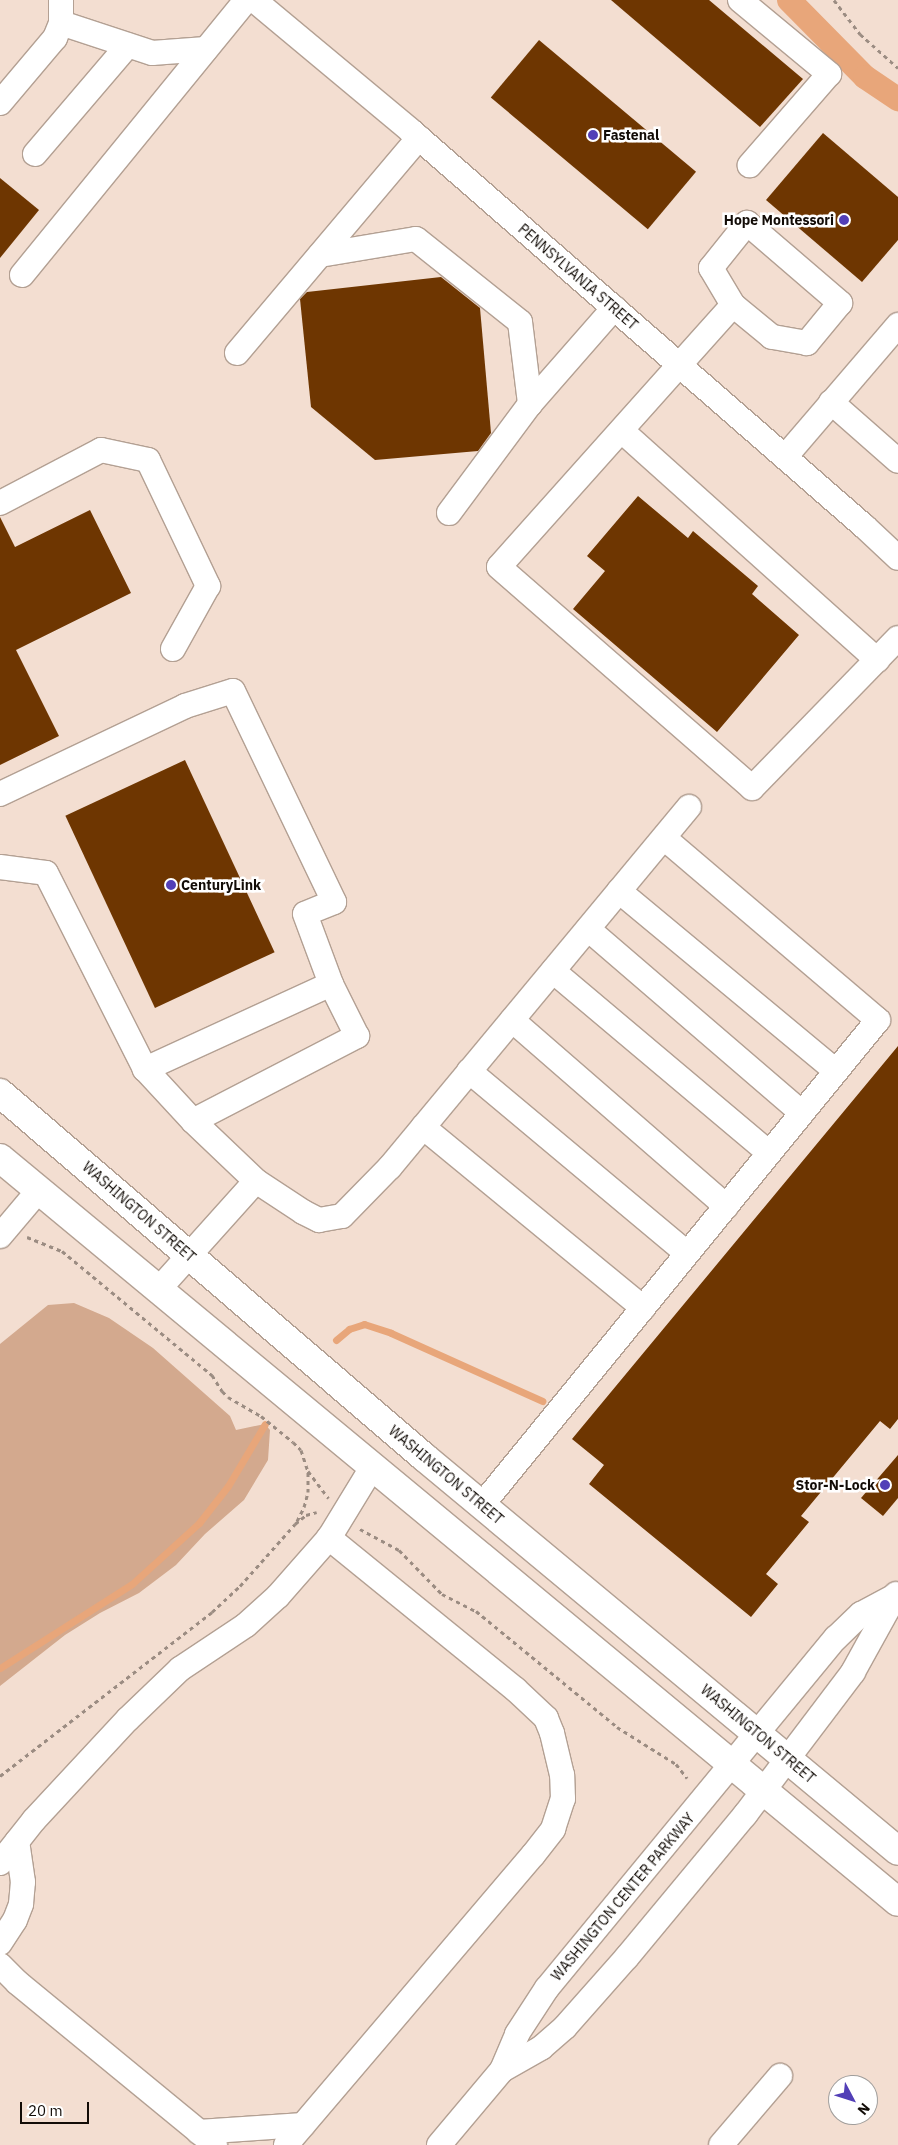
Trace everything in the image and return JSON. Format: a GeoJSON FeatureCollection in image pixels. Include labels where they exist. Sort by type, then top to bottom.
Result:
{"type":"FeatureCollection","features":[{"type":"Feature","properties":{"kind":"main road","name":"WASHINGTON STREET"},"geometry":{"type":"LineString","coordinates":[[0,1093],[189,1254],[323,1372],[898,1851]]}},
{"type":"Feature","properties":{"kind":"main road"},"geometry":{"type":"LineString","coordinates":[[0,1158],[898,1902]]}},
{"type":"Feature","properties":{"kind":"street"},"geometry":{"type":"LineString","coordinates":[[22,275],[246,0]]}},
{"type":"Feature","properties":{"kind":"street","name":"PENNSYLVANIA STREET"},"geometry":{"type":"LineString","coordinates":[[254,0],[419,138],[898,558]]}},
{"type":"Feature","properties":{"kind":"street"},"geometry":{"type":"LineString","coordinates":[[740,0],[829,74],[750,164]]}},
{"type":"Feature","properties":{"kind":"street"},"geometry":{"type":"LineString","coordinates":[[0,103],[55,38],[61,11],[128,45],[152,53],[206,49]]}},
{"type":"Feature","properties":{"kind":"street"},"geometry":{"type":"LineString","coordinates":[[35,154],[128,45]]}},
{"type":"Feature","properties":{"kind":"street"},"geometry":{"type":"LineString","coordinates":[[237,353],[419,138]]}},
{"type":"Feature","properties":{"kind":"street"},"geometry":{"type":"LineString","coordinates":[[747,223],[840,303],[807,343],[772,337],[732,305],[711,268],[747,223]]}},
{"type":"Feature","properties":{"kind":"street"},"geometry":{"type":"LineString","coordinates":[[320,255],[416,239],[520,322],[530,404]]}},
{"type":"Feature","properties":{"kind":"street"},"geometry":{"type":"LineString","coordinates":[[732,305],[680,366],[499,567],[752,788],[898,638]]}},
{"type":"Feature","properties":{"kind":"street"},"geometry":{"type":"LineString","coordinates":[[449,513],[530,404],[614,308]]}},
{"type":"Feature","properties":{"kind":"street"},"geometry":{"type":"LineString","coordinates":[[785,457],[898,325]]}},
{"type":"Feature","properties":{"kind":"street"},"geometry":{"type":"LineString","coordinates":[[831,402],[898,461]]}},
{"type":"Feature","properties":{"kind":"street"},"geometry":{"type":"LineString","coordinates":[[622,431],[877,660]]}},
{"type":"Feature","properties":{"kind":"street"},"geometry":{"type":"LineString","coordinates":[[0,503],[101,450],[148,460],[208,586],[173,649]]}},
{"type":"Feature","properties":{"kind":"street"},"geometry":{"type":"LineString","coordinates":[[0,794],[185,706],[233,691],[334,902],[305,914],[331,984],[357,1036],[193,1122]]}},
{"type":"Feature","properties":{"kind":"street"},"geometry":{"type":"LineString","coordinates":[[0,867],[46,873],[145,1069],[193,1122],[256,1181],[303,1212],[319,1220],[342,1216],[390,1166],[689,807]]}},
{"type":"Feature","properties":{"kind":"street"},"geometry":{"type":"LineString","coordinates":[[482,1506],[878,1020],[664,838]]}},
{"type":"Feature","properties":{"kind":"street"},"geometry":{"type":"LineString","coordinates":[[619,891],[836,1071]]}},
{"type":"Feature","properties":{"kind":"street"},"geometry":{"type":"LineString","coordinates":[[588,929],[802,1113]]}},
{"type":"Feature","properties":{"kind":"street"},"geometry":{"type":"LineString","coordinates":[[553,971],[769,1153]]}},
{"type":"Feature","properties":{"kind":"street"},"geometry":{"type":"LineString","coordinates":[[145,1069],[331,984]]}},
{"type":"Feature","properties":{"kind":"street"},"geometry":{"type":"LineString","coordinates":[[512,1020],[726,1206]]}},
{"type":"Feature","properties":{"kind":"street"},"geometry":{"type":"LineString","coordinates":[[469,1071],[687,1253]]}},
{"type":"Feature","properties":{"kind":"street"},"geometry":{"type":"LineString","coordinates":[[423,1127],[643,1308]]}},
{"type":"Feature","properties":{"kind":"street"},"geometry":{"type":"LineString","coordinates":[[160,1289],[189,1254],[256,1181]]}},
{"type":"Feature","properties":{"kind":"street"},"geometry":{"type":"LineString","coordinates":[[0,1236],[39,1190]]}},
{"type":"Feature","properties":{"kind":"street"},"geometry":{"type":"LineString","coordinates":[[0,1863],[34,1820],[128,1719],[180,1669],[246,1625],[278,1596],[334,1530],[373,1466]]}},
{"type":"Feature","properties":{"kind":"street"},"geometry":{"type":"LineString","coordinates":[[286,2145],[533,1855],[553,1829],[563,1800],[562,1775],[552,1733],[546,1718],[334,1530]]}},
{"type":"Feature","properties":{"kind":"street"},"geometry":{"type":"LineString","coordinates":[[758,1733],[849,1624],[896,1594]]}},
{"type":"Feature","properties":{"kind":"street"},"geometry":{"type":"LineString","coordinates":[[764,1792],[853,1672],[896,1594]]}},
{"type":"Feature","properties":{"kind":"street","name":"WASHINGTON CENTER PARKWAY"},"geometry":{"type":"LineString","coordinates":[[439,2145],[502,2070],[517,2034],[547,1988],[758,1733]]}},
{"type":"Feature","properties":{"kind":"street","name":"WASHINGTON CENTER PARKWAY"},"geometry":{"type":"LineString","coordinates":[[502,2070],[541,2048],[565,2027],[615,1971],[764,1792]]}},
{"type":"Feature","properties":{"kind":"street"},"geometry":{"type":"LineString","coordinates":[[0,1943],[15,1920],[21,1904],[23,1882],[17,1841]]}},
{"type":"Feature","properties":{"kind":"street"},"geometry":{"type":"LineString","coordinates":[[0,1965],[18,1983],[207,2138],[303,2125]]}},
{"type":"Feature","properties":{"kind":"street"},"geometry":{"type":"LineString","coordinates":[[721,2145],[780,2076]]}},
{"type":"Feature","properties":{"kind":"path"},"geometry":{"type":"LineString","coordinates":[[834,0],[860,34],[898,68]]}},
{"type":"Feature","properties":{"kind":"path"},"geometry":{"type":"LineString","coordinates":[[27,1237],[62,1250],[212,1375],[222,1391],[228,1396],[261,1416],[293,1442],[300,1450],[308,1471],[340,1514],[334,1530],[359,1528],[400,1550],[442,1594],[476,1611],[617,1727],[676,1764],[687,1778]]}},
{"type":"Feature","properties":{"kind":"path"},"geometry":{"type":"LineString","coordinates":[[0,1776],[212,1612],[240,1586],[295,1524],[304,1507],[308,1492],[308,1471]]}},
{"type":"Feature","properties":{"kind":"shaded area"},"geometry":{"type":"Polygon","coordinates":[[[74,1303],[109,1318],[153,1348],[230,1416],[236,1430],[265,1424],[270,1430],[268,1460],[244,1500],[205,1534],[176,1565],[139,1593],[100,1613],[65,1635],[0,1686],[0,1344],[48,1305],[74,1303]]]}},
{"type":"Feature","properties":{"kind":"building"},"geometry":{"type":"Polygon","coordinates":[[[611,0],[709,0],[803,79],[760,127],[611,0]]]}},
{"type":"Feature","properties":{"kind":"building","name":"Fastenal"},"geometry":{"type":"Polygon","coordinates":[[[539,40],[696,172],[648,229],[491,97],[539,40]]]}},
{"type":"Feature","properties":{"kind":"building","name":"Hope Montessori"},"geometry":{"type":"Polygon","coordinates":[[[823,133],[898,197],[898,240],[862,282],[766,200],[823,133]]]}},
{"type":"Feature","properties":{"kind":"building"},"geometry":{"type":"Polygon","coordinates":[[[0,178],[39,210],[0,258],[0,178]]]}},
{"type":"Feature","properties":{"kind":"building"},"geometry":{"type":"Polygon","coordinates":[[[441,277],[480,308],[491,433],[478,451],[375,460],[311,407],[300,299],[307,292],[441,277]]]}},
{"type":"Feature","properties":{"kind":"building"},"geometry":{"type":"Polygon","coordinates":[[[638,496],[688,538],[693,531],[758,586],[752,594],[799,635],[717,732],[573,609],[605,571],[587,556],[638,496]]]}},
{"type":"Feature","properties":{"kind":"building"},"geometry":{"type":"Polygon","coordinates":[[[90,510],[131,593],[16,650],[59,736],[0,765],[0,517],[15,547],[90,510]]]}},
{"type":"Feature","properties":{"kind":"building","name":"CenturyLink"},"geometry":{"type":"Polygon","coordinates":[[[185,760],[275,952],[155,1008],[65,816],[185,760]]]}},
{"type":"Feature","properties":{"kind":"building"},"geometry":{"type":"Polygon","coordinates":[[[898,1046],[898,1419],[890,1429],[880,1421],[801,1516],[809,1522],[766,1574],[778,1584],[751,1617],[589,1484],[604,1465],[572,1439],[898,1046]]]}},
{"type":"Feature","properties":{"kind":"building","name":"Stor-N-Lock"},"geometry":{"type":"Polygon","coordinates":[[[898,1455],[898,1498],[883,1516],[861,1498],[898,1455]]]}},
{"type":"Feature","properties":{"kind":"waterway"},"geometry":{"type":"LineString","coordinates":[[789,0],[865,77],[898,99]]}},
{"type":"Feature","properties":{"kind":"waterway"},"geometry":{"type":"LineString","coordinates":[[336,1340],[349,1329],[364,1324],[391,1333],[542,1401]]}},
{"type":"Feature","properties":{"kind":"waterway"},"geometry":{"type":"LineString","coordinates":[[0,1668],[132,1584],[199,1523],[228,1486],[265,1424]]}},
{"type":"Feature","properties":{"kind":"place","name":"Fastenal"},"geometry":{"type":"Point","coordinates":[593,135]}},
{"type":"Feature","properties":{"kind":"place","name":"Hope Montessori"},"geometry":{"type":"Point","coordinates":[844,220]}},
{"type":"Feature","properties":{"kind":"place","name":"CenturyLink"},"geometry":{"type":"Point","coordinates":[171,885]}},
{"type":"Feature","properties":{"kind":"place","name":"Stor-N-Lock"},"geometry":{"type":"Point","coordinates":[885,1485]}}]}
